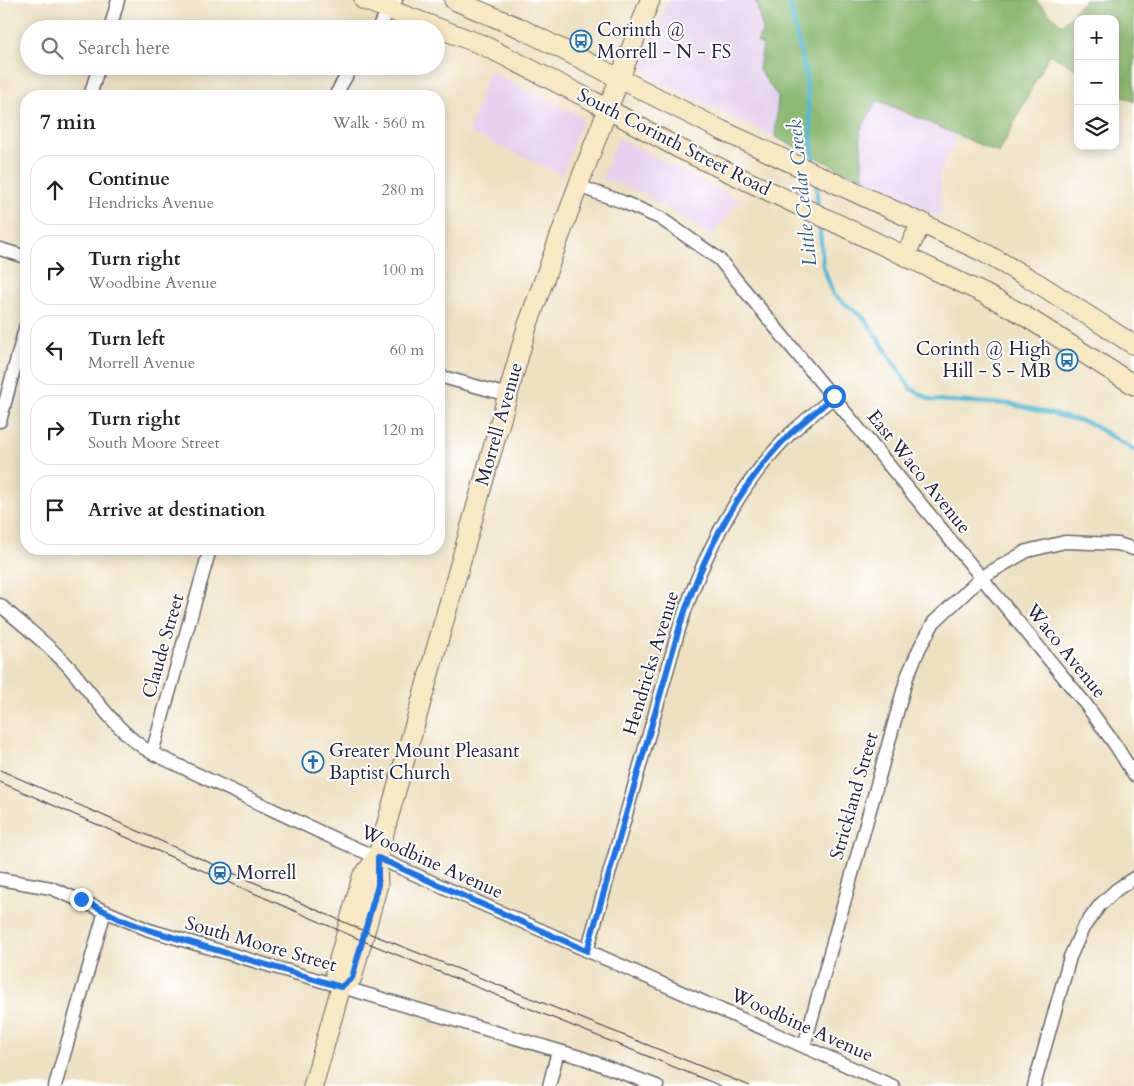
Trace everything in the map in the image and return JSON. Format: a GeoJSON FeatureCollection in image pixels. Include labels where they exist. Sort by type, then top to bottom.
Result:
{"type":"FeatureCollection","features":[{"type":"Feature","properties":{"kind":"main road","name":"South Corinth Street Road"},"geometry":{"type":"LineString","coordinates":[[364,0],[393,5],[427,20]]}},
{"type":"Feature","properties":{"kind":"main road","name":"South Corinth Street Road"},"geometry":{"type":"LineString","coordinates":[[454,0],[520,28],[778,158],[895,212],[922,222],[983,252],[1039,284],[1134,345]]}},
{"type":"Feature","properties":{"kind":"main road","name":"Morrell Avenue"},"geometry":{"type":"LineString","coordinates":[[313,1086],[341,987],[335,973],[362,877],[378,858],[527,327],[578,186],[650,0]]}},
{"type":"Feature","properties":{"kind":"main road","name":"South Corinth Street Road"},"geometry":{"type":"LineString","coordinates":[[445,28],[483,45],[609,109],[678,148],[879,243],[1020,313],[1132,379]]}},
{"type":"Feature","properties":{"kind":"main road"},"geometry":{"type":"LineString","coordinates":[[905,256],[922,222]]}},
{"type":"Feature","properties":{"kind":"street"},"geometry":{"type":"LineString","coordinates":[[112,20],[118,0]]}},
{"type":"Feature","properties":{"kind":"street"},"geometry":{"type":"LineString","coordinates":[[383,20],[393,5]]}},
{"type":"Feature","properties":{"kind":"street"},"geometry":{"type":"LineString","coordinates":[[92,90],[96,75]]}},
{"type":"Feature","properties":{"kind":"street"},"geometry":{"type":"LineString","coordinates":[[338,90],[347,75]]}},
{"type":"Feature","properties":{"kind":"street","name":"East Waco Avenue"},"geometry":{"type":"LineString","coordinates":[[578,186],[660,218],[719,260],[834,396],[982,577]]}},
{"type":"Feature","properties":{"kind":"street"},"geometry":{"type":"LineString","coordinates":[[0,249],[20,255]]}},
{"type":"Feature","properties":{"kind":"street"},"geometry":{"type":"LineString","coordinates":[[0,421],[20,347]]}},
{"type":"Feature","properties":{"kind":"street"},"geometry":{"type":"LineString","coordinates":[[445,378],[508,395]]}},
{"type":"Feature","properties":{"kind":"street","name":"Hendricks Avenue"},"geometry":{"type":"LineString","coordinates":[[587,951],[691,590],[707,555],[752,478],[790,434],[834,396]]}},
{"type":"Feature","properties":{"kind":"street","name":"Strickland Street"},"geometry":{"type":"LineString","coordinates":[[804,1046],[907,677],[920,647],[934,622],[982,577],[1027,551],[1065,542],[1118,544],[1134,549]]}},
{"type":"Feature","properties":{"kind":"street","name":"Claude Street"},"geometry":{"type":"LineString","coordinates":[[152,753],[208,555]]}},
{"type":"Feature","properties":{"kind":"street","name":"Waco Avenue"},"geometry":{"type":"LineString","coordinates":[[982,577],[1084,702],[1134,774]]}},
{"type":"Feature","properties":{"kind":"street","name":"Woodbine Avenue"},"geometry":{"type":"LineString","coordinates":[[0,605],[67,666],[125,733],[140,747],[378,858],[894,1086]]}},
{"type":"Feature","properties":{"kind":"street"},"geometry":{"type":"LineString","coordinates":[[1034,1086],[1070,957],[1083,928],[1100,905],[1116,890],[1134,878]]}},
{"type":"Feature","properties":{"kind":"street","name":"South Moore Street"},"geometry":{"type":"LineString","coordinates":[[0,879],[51,888],[149,930],[558,1051],[656,1086]]}},
{"type":"Feature","properties":{"kind":"street"},"geometry":{"type":"LineString","coordinates":[[55,1086],[105,911]]}},
{"type":"Feature","properties":{"kind":"street"},"geometry":{"type":"LineString","coordinates":[[549,1086],[558,1051]]}},
{"type":"Feature","properties":{"kind":"shaded area"},"geometry":{"type":"Polygon","coordinates":[[[668,0],[755,0],[763,30],[757,42],[763,44],[759,70],[778,97],[775,137],[646,75],[642,66],[668,0]]]}},
{"type":"Feature","properties":{"kind":"shaded area"},"geometry":{"type":"Polygon","coordinates":[[[489,71],[583,118],[562,175],[469,132],[489,71]]]}},
{"type":"Feature","properties":{"kind":"shaded area"},"geometry":{"type":"Polygon","coordinates":[[[877,99],[957,136],[940,173],[941,214],[938,216],[863,180],[860,131],[877,99]]]}},
{"type":"Feature","properties":{"kind":"shaded area"},"geometry":{"type":"Polygon","coordinates":[[[618,138],[740,200],[711,236],[643,193],[602,178],[618,138]]]}},
{"type":"Feature","properties":{"kind":"green space"},"geometry":{"type":"Polygon","coordinates":[[[755,0],[1035,0],[1062,25],[1085,0],[1134,0],[1134,102],[1119,94],[1119,15],[1074,15],[1074,68],[1049,54],[999,153],[877,100],[860,131],[863,180],[775,137],[778,97],[759,70],[763,45],[757,42],[763,30],[755,0]]]}},
{"type":"Feature","properties":{"kind":"waterway","name":"Little Cedar Creek"},"geometry":{"type":"LineString","coordinates":[[789,0],[806,77],[814,167]]}},
{"type":"Feature","properties":{"kind":"waterway","name":"Little Cedar Creek"},"geometry":{"type":"LineString","coordinates":[[816,180],[818,210]]}},
{"type":"Feature","properties":{"kind":"waterway","name":"Little Cedar Creek"},"geometry":{"type":"LineString","coordinates":[[819,220],[823,266],[833,294],[865,319],[911,389],[931,400],[1011,404],[1089,423],[1134,450]]}},
{"type":"Feature","properties":{"kind":"tram line"},"geometry":{"type":"LineString","coordinates":[[0,770],[371,934],[750,1086]]}},
{"type":"Feature","properties":{"kind":"tram line"},"geometry":{"type":"LineString","coordinates":[[0,782],[368,943],[721,1086]]}},
{"type":"Feature","properties":{"kind":"place","name":"Corinth @ Morrell - N - FS"},"geometry":{"type":"Point","coordinates":[581,41]}},
{"type":"Feature","properties":{"kind":"place","name":"Corinth @ High Hill - S - MB"},"geometry":{"type":"Point","coordinates":[1067,360]}},
{"type":"Feature","properties":{"kind":"place","name":"Greater Mount Pleasant Baptist Church"},"geometry":{"type":"Point","coordinates":[313,762]}},
{"type":"Feature","properties":{"kind":"place","name":"Morrell"},"geometry":{"type":"Point","coordinates":[220,873]}},
{"type":"Feature","properties":{"kind":"route"},"geometry":{"type":"LineString","coordinates":[[81,899],[120,919],[149,930],[204,948],[341,987],[352,978],[378,885],[378,858],[587,951],[691,590],[731,510],[752,478],[790,434],[834,396]]}}]}
